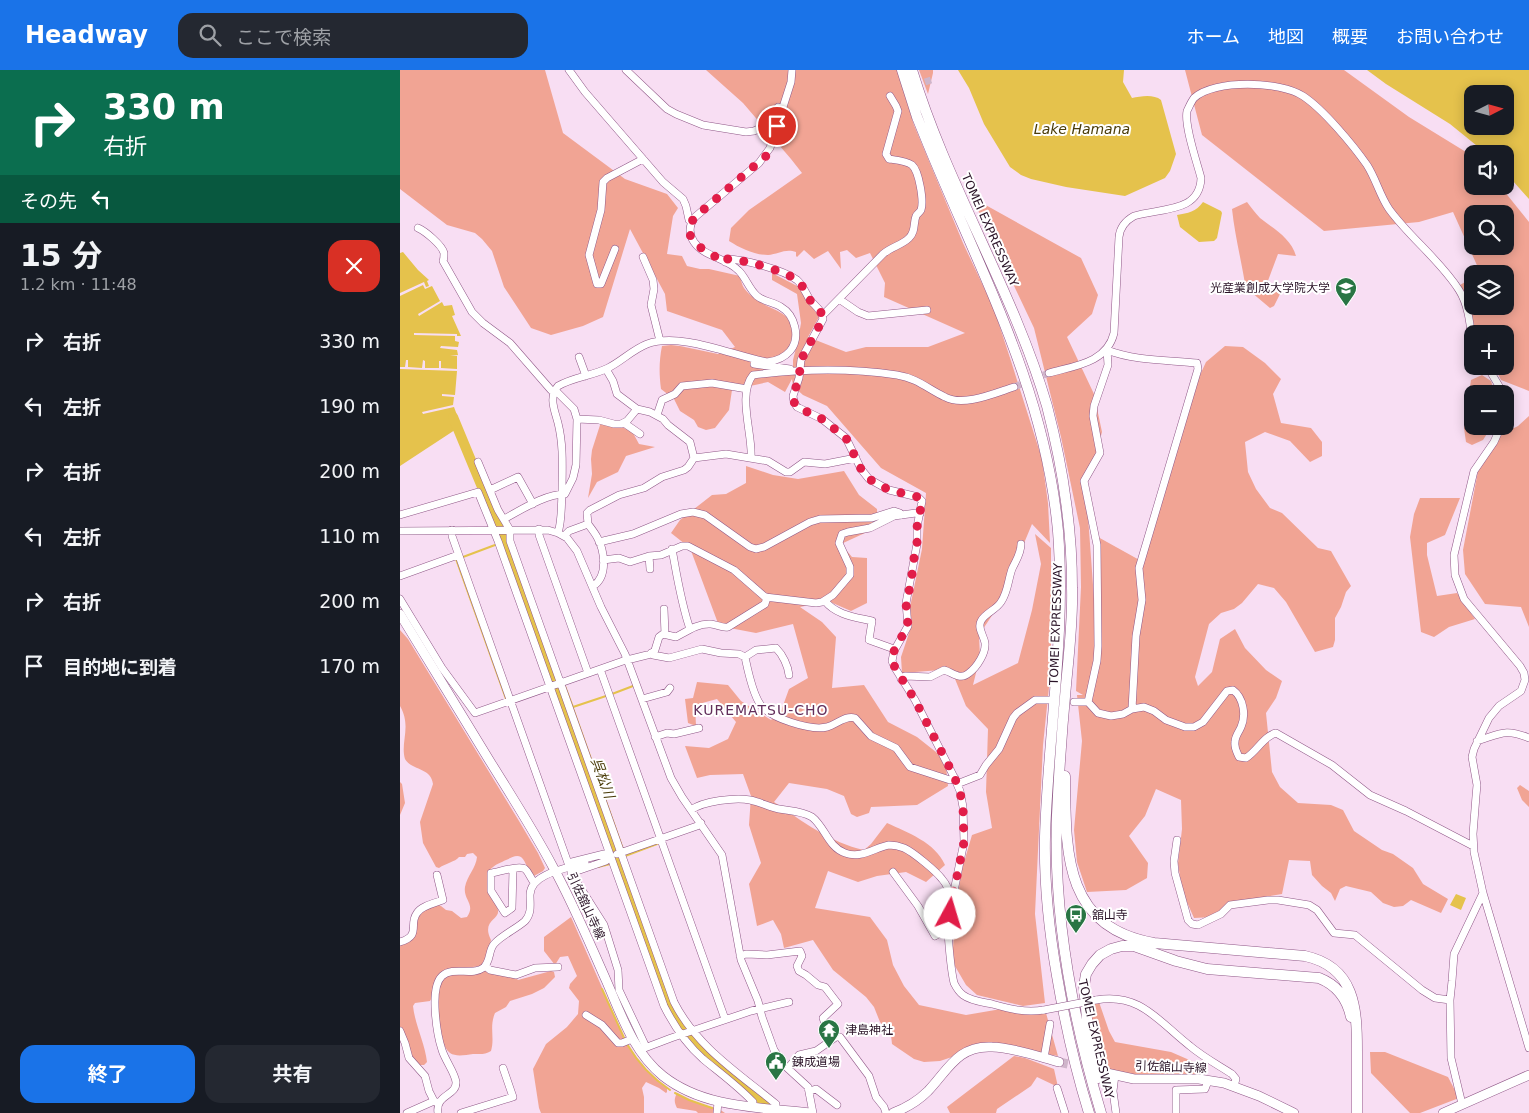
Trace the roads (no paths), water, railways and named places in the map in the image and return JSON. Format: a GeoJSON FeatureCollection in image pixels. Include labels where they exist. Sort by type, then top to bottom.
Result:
{"type":"FeatureCollection","features":[{"type":"Feature","properties":{"kind":"highway","name":"TOMEI EXPRESSWAY"},"geometry":{"type":"LineString","coordinates":[[902,70],[917,118],[995,298],[1016,352],[1037,414],[1052,488],[1058,530],[1061,576],[1046,800],[1045,873],[1049,926],[1068,1039],[1089,1113]]}},
{"type":"Feature","properties":{"kind":"highway","name":"TOMEI EXPRESSWAY"},"geometry":{"type":"LineString","coordinates":[[912,70],[945,161],[1020,332],[1047,406],[1066,501],[1071,546],[1072,590],[1057,816],[1059,903],[1064,947],[1077,1022],[1101,1113]]}},
{"type":"Feature","properties":{"kind":"highway"},"geometry":{"type":"LineString","coordinates":[[1065,695],[1067,844],[1072,871],[1086,903],[1096,916],[1109,926],[1124,935],[1140,941],[1165,945],[1305,956],[1330,966],[1351,992],[1355,1006],[1357,1113]]}},
{"type":"Feature","properties":{"kind":"highway"},"geometry":{"type":"LineString","coordinates":[[1107,1113],[1091,1045],[1084,986],[1089,969],[1100,955],[1116,947],[1128,946],[1140,947],[1176,961],[1202,968],[1314,977],[1334,986],[1347,1002],[1352,1021],[1352,1113]]}},
{"type":"Feature","properties":{"kind":"main road","name":"引佐舘山寺線"},"geometry":{"type":"LineString","coordinates":[[400,614],[533,830],[556,871],[632,1039],[643,1049],[655,1069],[676,1085],[700,1097],[718,1102],[812,1113]]}},
{"type":"Feature","properties":{"kind":"main road"},"geometry":{"type":"LineString","coordinates":[[897,1112],[924,1095],[952,1063],[961,1055],[972,1050],[996,1047],[1059,1062]]}},
{"type":"Feature","properties":{"kind":"main road","name":"引佐舘山寺線"},"geometry":{"type":"LineString","coordinates":[[1102,1072],[1142,1079],[1208,1080],[1234,1086],[1260,1096],[1294,1113]]}},
{"type":"Feature","properties":{"kind":"main road"},"geometry":{"type":"LineString","coordinates":[[1443,1113],[1529,1075]]}},
{"type":"Feature","properties":{"kind":"street"},"geometry":{"type":"LineString","coordinates":[[569,70],[585,92],[666,186],[683,200],[689,220],[692,222]]}},
{"type":"Feature","properties":{"kind":"street"},"geometry":{"type":"LineString","coordinates":[[626,70],[667,109],[703,125],[754,132],[765,126],[778,107],[783,109]]}},
{"type":"Feature","properties":{"kind":"street"},"geometry":{"type":"LineString","coordinates":[[561,534],[562,443],[552,398],[554,391],[560,385],[606,369],[639,348],[660,341],[685,341],[762,361],[776,361],[790,351],[794,344],[796,335],[794,323],[784,309],[757,296],[739,271],[703,250],[694,242],[690,232],[692,222],[766,156],[783,109],[791,82],[792,70]]}},
{"type":"Feature","properties":{"kind":"street"},"geometry":{"type":"LineString","coordinates":[[1049,373],[1095,359],[1107,350],[1112,342],[1119,237],[1122,226],[1134,216],[1183,206],[1194,199],[1201,187],[1201,178],[1186,120],[1189,105],[1195,98],[1206,91],[1220,87],[1240,85],[1273,86],[1292,89],[1304,96],[1326,116],[1367,166],[1389,209],[1460,291],[1467,309],[1470,325]]}},
{"type":"Feature","properties":{"kind":"street"},"geometry":{"type":"LineString","coordinates":[[822,314],[883,254],[911,236],[915,227],[916,215],[921,210],[920,188],[914,167],[908,163],[890,159],[886,154],[898,112],[890,96]]}},
{"type":"Feature","properties":{"kind":"street"},"geometry":{"type":"LineString","coordinates":[[615,249],[601,284],[597,284],[589,255],[602,205],[603,182],[643,159]]}},
{"type":"Feature","properties":{"kind":"street"},"geometry":{"type":"LineString","coordinates":[[418,228],[435,241],[442,250],[444,261],[472,312],[483,323],[510,343],[551,390],[559,393],[574,409],[577,419],[576,465],[573,478],[564,494],[547,497],[504,520]]}},
{"type":"Feature","properties":{"kind":"street"},"geometry":{"type":"LineString","coordinates":[[643,257],[653,280],[654,289],[651,305],[660,341]]}},
{"type":"Feature","properties":{"kind":"street"},"geometry":{"type":"LineString","coordinates":[[725,262],[727,259],[733,259],[754,263],[795,279],[800,284],[822,314],[822,321],[801,360],[800,372],[793,396],[795,405],[818,417],[843,435],[849,442],[863,473],[873,482],[889,490],[920,498],[922,503],[917,527],[917,544],[911,583],[906,603],[908,626],[894,649],[892,661],[901,679],[913,696],[956,781],[963,807],[964,842],[954,891],[950,892]]}},
{"type":"Feature","properties":{"kind":"street"},"geometry":{"type":"LineString","coordinates":[[838,299],[868,316],[927,310]]}},
{"type":"Feature","properties":{"kind":"street"},"geometry":{"type":"LineString","coordinates":[[1088,702],[1097,661],[1098,646],[1097,545],[1084,481],[1100,453],[1093,416],[1094,406],[1108,365],[1107,350]]}},
{"type":"Feature","properties":{"kind":"street"},"geometry":{"type":"LineString","coordinates":[[1107,350],[1136,357],[1197,363],[1198,369],[1139,568],[1142,600],[1136,636],[1132,709]]}},
{"type":"Feature","properties":{"kind":"street"},"geometry":{"type":"LineString","coordinates":[[723,351],[722,354],[724,356],[768,367],[800,372]]}},
{"type":"Feature","properties":{"kind":"street"},"geometry":{"type":"LineString","coordinates":[[580,357],[586,376]]}},
{"type":"Feature","properties":{"kind":"street"},"geometry":{"type":"LineString","coordinates":[[592,586],[602,577],[603,560],[599,542],[588,524],[587,513],[619,495],[644,488],[662,477],[684,470],[694,458],[690,442],[663,419],[657,415],[637,409],[617,394],[614,383],[606,369]]}},
{"type":"Feature","properties":{"kind":"street"},"geometry":{"type":"LineString","coordinates":[[751,458],[746,399],[750,378],[753,375],[839,371],[900,375],[918,381],[947,398],[958,401],[969,400],[1014,387]]}},
{"type":"Feature","properties":{"kind":"street"},"geometry":{"type":"LineString","coordinates":[[657,415],[662,400],[674,395],[682,386],[712,383],[747,389]]}},
{"type":"Feature","properties":{"kind":"street"},"geometry":{"type":"LineString","coordinates":[[577,419],[599,420],[614,424],[624,423],[637,409]]}},
{"type":"Feature","properties":{"kind":"street"},"geometry":{"type":"LineString","coordinates":[[624,423],[640,434]]}},
{"type":"Feature","properties":{"kind":"street"},"geometry":{"type":"LineString","coordinates":[[1497,435],[1474,471],[1454,555],[1454,565],[1457,584],[1464,599],[1524,673],[1525,680],[1521,691],[1499,706],[1489,718],[1477,741],[1472,757],[1477,785],[1473,846],[1483,892],[1529,1048]]}},
{"type":"Feature","properties":{"kind":"street"},"geometry":{"type":"LineString","coordinates":[[694,458],[724,454],[768,461],[786,472],[790,472],[804,462],[824,464],[856,458]]}},
{"type":"Feature","properties":{"kind":"street"},"geometry":{"type":"LineString","coordinates":[[478,462],[508,530],[560,683],[670,992],[691,1031],[709,1050],[776,1104],[771,1109]]}},
{"type":"Feature","properties":{"kind":"street"},"geometry":{"type":"LineString","coordinates":[[490,490],[518,477],[533,504]]}},
{"type":"Feature","properties":{"kind":"street"},"geometry":{"type":"LineString","coordinates":[[400,515],[478,492],[494,530],[660,996],[669,1016],[702,1058],[743,1092],[753,1102],[752,1106]]}},
{"type":"Feature","properties":{"kind":"street"},"geometry":{"type":"LineString","coordinates":[[599,542],[633,534],[689,512],[705,515],[750,547],[758,549],[810,522],[820,519],[872,518],[896,511],[901,515]]}},
{"type":"Feature","properties":{"kind":"street"},"geometry":{"type":"LineString","coordinates":[[603,560],[617,558],[630,562],[649,556],[661,555],[682,546],[691,547],[734,570],[767,597],[816,603],[825,601],[835,593],[850,575],[850,567],[839,543],[842,534],[870,528],[901,515],[920,514]]}},
{"type":"Feature","properties":{"kind":"street"},"geometry":{"type":"LineString","coordinates":[[561,534],[588,524]]}},
{"type":"Feature","properties":{"kind":"street"},"geometry":{"type":"LineString","coordinates":[[539,529],[588,673]]}},
{"type":"Feature","properties":{"kind":"street"},"geometry":{"type":"LineString","coordinates":[[400,531],[539,529],[561,534],[571,542],[577,551],[601,607],[627,660],[671,778],[718,847],[724,859],[740,956],[774,1050],[780,1060],[806,1084],[810,1091],[812,1113]]}},
{"type":"Feature","properties":{"kind":"street"},"geometry":{"type":"LineString","coordinates":[[452,530],[458,555],[568,863],[604,854],[609,856]]}},
{"type":"Feature","properties":{"kind":"street"},"geometry":{"type":"LineString","coordinates":[[901,679],[905,676],[930,677],[944,670],[960,676],[969,673],[985,649],[985,641],[980,628],[981,621],[1004,598],[1012,570],[1020,555],[1021,544]]}},
{"type":"Feature","properties":{"kind":"street"},"geometry":{"type":"LineString","coordinates":[[672,549],[674,568],[690,629]]}},
{"type":"Feature","properties":{"kind":"street"},"geometry":{"type":"LineString","coordinates":[[400,576],[458,555]]}},
{"type":"Feature","properties":{"kind":"street"},"geometry":{"type":"LineString","coordinates":[[649,556],[650,569]]}},
{"type":"Feature","properties":{"kind":"street"},"geometry":{"type":"LineString","coordinates":[[400,599],[442,668],[475,713],[588,673],[652,653],[655,650],[659,637],[666,634],[676,637],[690,629],[708,624],[728,627],[765,604],[767,597]]}},
{"type":"Feature","properties":{"kind":"street"},"geometry":{"type":"LineString","coordinates":[[825,601],[843,614],[872,621],[868,640],[894,649]]}},
{"type":"Feature","properties":{"kind":"street"},"geometry":{"type":"LineString","coordinates":[[664,610],[666,634]]}},
{"type":"Feature","properties":{"kind":"street"},"geometry":{"type":"LineString","coordinates":[[652,653],[653,655],[669,658],[704,649],[745,656],[756,650],[776,648],[788,666],[789,676]]}},
{"type":"Feature","properties":{"kind":"street"},"geometry":{"type":"LineString","coordinates":[[745,656],[750,679],[758,700],[765,710],[790,723],[817,728],[827,727],[848,717],[855,718],[871,736],[896,748],[910,767],[956,781],[975,778],[980,774],[1002,745],[1017,712],[1035,700],[1049,700]]}},
{"type":"Feature","properties":{"kind":"street"},"geometry":{"type":"LineString","coordinates":[[600,669],[725,1020]]}},
{"type":"Feature","properties":{"kind":"street"},"geometry":{"type":"LineString","coordinates":[[642,699],[667,692],[670,688]]}},
{"type":"Feature","properties":{"kind":"street"},"geometry":{"type":"LineString","coordinates":[[1074,702],[1088,702],[1098,713],[1111,716],[1144,707],[1154,711],[1166,720],[1185,727],[1194,727],[1203,722],[1227,691],[1234,690],[1237,692],[1242,703],[1244,717],[1234,743],[1239,757],[1246,758],[1251,755],[1270,734],[1276,733],[1332,765],[1370,795],[1406,811],[1473,846]]}},
{"type":"Feature","properties":{"kind":"street"},"geometry":{"type":"LineString","coordinates":[[655,737],[667,733],[674,734],[699,728]]}},
{"type":"Feature","properties":{"kind":"street"},"geometry":{"type":"LineString","coordinates":[[1477,741],[1506,732],[1529,738]]}},
{"type":"Feature","properties":{"kind":"street"},"geometry":{"type":"LineString","coordinates":[[691,810],[706,803],[741,799],[753,800],[775,808],[802,812],[814,819],[832,844],[839,850],[847,853],[860,855],[891,845],[904,848],[938,874],[945,881],[950,892],[951,905],[948,930],[954,981],[962,994],[972,999],[1013,1010],[1026,1011],[1044,1010],[1116,998],[1128,1001],[1151,1013],[1189,1046],[1232,1074],[1236,1079],[1234,1086]]}},
{"type":"Feature","properties":{"kind":"street"},"geometry":{"type":"LineString","coordinates":[[407,1113],[437,1102],[455,1088],[456,1082],[438,1038],[435,1001],[440,978],[447,973],[475,971],[485,966],[495,944],[528,917],[530,912],[530,890],[534,882],[556,871],[620,853],[701,823]]}},
{"type":"Feature","properties":{"kind":"street"},"geometry":{"type":"LineString","coordinates":[[1177,840],[1174,861],[1175,873],[1188,920],[1192,924],[1198,925],[1212,919],[1221,914],[1230,905],[1268,900],[1309,905],[1317,910],[1334,933],[1355,935],[1422,990],[1435,998],[1450,1000]]}},
{"type":"Feature","properties":{"kind":"street"},"geometry":{"type":"LineString","coordinates":[[609,856],[606,861],[571,872],[604,925],[618,970],[619,990],[643,1049],[760,1008],[789,1002]]}},
{"type":"Feature","properties":{"kind":"street"},"geometry":{"type":"LineString","coordinates":[[513,869],[512,908],[505,913],[491,891],[491,873],[513,869],[523,868],[526,869],[530,879],[534,882]]}},
{"type":"Feature","properties":{"kind":"street"},"geometry":{"type":"LineString","coordinates":[[893,872],[922,912],[934,936],[944,930],[948,930]]}},
{"type":"Feature","properties":{"kind":"street"},"geometry":{"type":"LineString","coordinates":[[400,942],[412,935],[415,916],[418,911],[443,900],[437,875]]}},
{"type":"Feature","properties":{"kind":"street"},"geometry":{"type":"LineString","coordinates":[[1462,1104],[1451,1058],[1450,1000],[1454,954],[1483,892]]}},
{"type":"Feature","properties":{"kind":"street"},"geometry":{"type":"LineString","coordinates":[[740,956],[800,951],[802,956],[797,966],[799,971],[806,974],[818,985],[825,987],[838,1004],[823,1020],[836,1037]]}},
{"type":"Feature","properties":{"kind":"street"},"geometry":{"type":"LineString","coordinates":[[485,966],[490,970],[516,975],[535,968],[558,967]]}},
{"type":"Feature","properties":{"kind":"street"},"geometry":{"type":"LineString","coordinates":[[586,1015],[602,1025],[618,1043],[632,1039]]}},
{"type":"Feature","properties":{"kind":"street"},"geometry":{"type":"LineString","coordinates":[[1044,1058],[1050,1024]]}},
{"type":"Feature","properties":{"kind":"street"},"geometry":{"type":"LineString","coordinates":[[400,1031],[409,1058],[425,1076],[430,1094],[437,1102],[438,1113]]}},
{"type":"Feature","properties":{"kind":"street"},"geometry":{"type":"LineString","coordinates":[[788,1068],[800,1055],[816,1051],[836,1037],[840,1037],[869,1076],[876,1096],[886,1113]]}},
{"type":"Feature","properties":{"kind":"street"},"geometry":{"type":"LineString","coordinates":[[461,1113],[513,1097],[503,1068]]}},
{"type":"Feature","properties":{"kind":"street"},"geometry":{"type":"LineString","coordinates":[[1115,1075],[1113,1091],[1116,1113]]}},
{"type":"Feature","properties":{"kind":"street"},"geometry":{"type":"LineString","coordinates":[[1176,1113],[1174,1094],[1176,1090],[1205,1088],[1208,1080]]}},
{"type":"Feature","properties":{"kind":"street"},"geometry":{"type":"LineString","coordinates":[[1057,1088],[1065,1113]]}},
{"type":"Feature","properties":{"kind":"street"},"geometry":{"type":"LineString","coordinates":[[810,1091],[816,1089],[828,1102],[837,1106]]}},
{"type":"Feature","properties":{"kind":"street"},"geometry":{"type":"LineString","coordinates":[[717,1113],[718,1102]]}},
{"type":"Feature","properties":{"kind":"water","name":"Lake Hamana"},"geometry":{"type":"Polygon","coordinates":[[[958,70],[1124,70],[1123,82],[1132,98],[1151,96],[1161,100],[1176,154],[1170,171],[1165,178],[1125,196],[1066,187],[1021,175],[1010,167],[984,124],[969,88],[958,70]]]}},
{"type":"Feature","properties":{"kind":"water"},"geometry":{"type":"Polygon","coordinates":[[[1367,70],[1529,70],[1529,199],[1514,182],[1514,145],[1476,145],[1450,124],[1367,70]]]}},
{"type":"Feature","properties":{"kind":"water"},"geometry":{"type":"Polygon","coordinates":[[[1203,202],[1222,213],[1217,238],[1214,241],[1199,242],[1180,227],[1177,215],[1195,210],[1203,202]]]}},
{"type":"Feature","properties":{"kind":"water"},"geometry":{"type":"Polygon","coordinates":[[[403,252],[429,280],[427,281],[429,286],[426,287],[424,282],[400,293],[400,253],[403,252]]]}},
{"type":"Feature","properties":{"kind":"water"},"geometry":{"type":"Polygon","coordinates":[[[423,285],[425,289],[432,286],[440,301],[418,314],[419,316],[442,302],[444,306],[452,305],[455,315],[452,316],[461,336],[457,336],[457,334],[414,333],[414,335],[455,336],[455,341],[459,342],[458,347],[441,346],[440,348],[457,350],[458,355],[450,356],[457,356],[457,369],[441,368],[441,361],[439,361],[439,368],[425,368],[425,361],[423,360],[422,368],[408,367],[408,360],[406,360],[405,367],[400,367],[400,296],[423,285]]]}},
{"type":"Feature","properties":{"kind":"water"},"geometry":{"type":"Polygon","coordinates":[[[400,369],[457,371],[455,395],[442,394],[442,396],[454,397],[453,405],[422,412],[423,414],[454,407],[461,426],[400,466],[400,369]]]}},
{"type":"Feature","properties":{"kind":"water"},"geometry":{"type":"Polygon","coordinates":[[[1456,894],[1466,898],[1461,910],[1450,905],[1456,894]]]}},
{"type":"Feature","properties":{"kind":"waterway","name":"呉松川"},"geometry":{"type":"LineString","coordinates":[[453,417],[504,540],[669,1004],[690,1036],[703,1050],[717,1064],[777,1112]]}},
{"type":"Feature","properties":{"kind":"waterway"},"geometry":{"type":"LineString","coordinates":[[463,557],[495,545]]}},
{"type":"Feature","properties":{"kind":"waterway"},"geometry":{"type":"LineString","coordinates":[[456,559],[506,699]]}},
{"type":"Feature","properties":{"kind":"waterway"},"geometry":{"type":"LineString","coordinates":[[565,686],[573,707]]}},
{"type":"Feature","properties":{"kind":"waterway"},"geometry":{"type":"LineString","coordinates":[[612,694],[633,686]]}},
{"type":"Feature","properties":{"kind":"waterway"},"geometry":{"type":"LineString","coordinates":[[573,707],[606,696]]}},
{"type":"Feature","properties":{"kind":"waterway"},"geometry":{"type":"LineString","coordinates":[[573,708],[623,849]]}},
{"type":"Feature","properties":{"kind":"waterway"},"geometry":{"type":"LineString","coordinates":[[625,856],[657,844]]}},
{"type":"Feature","properties":{"kind":"waterway"},"geometry":{"type":"LineString","coordinates":[[598,867],[610,864]]}},
{"type":"Feature","properties":{"kind":"waterway"},"geometry":{"type":"LineString","coordinates":[[602,989],[625,1040]]}},
{"type":"Feature","properties":{"kind":"waterway"},"geometry":{"type":"LineString","coordinates":[[627,1044],[646,1070],[670,1090]]}},
{"type":"Feature","properties":{"kind":"waterway"},"geometry":{"type":"LineString","coordinates":[[675,1093],[712,1108]]}},
{"type":"Feature","properties":{"kind":"tunnel"},"geometry":{"type":"LineString","coordinates":[[925,82],[931,80]]}},
{"type":"Feature","properties":{"kind":"tunnel"},"geometry":{"type":"LineString","coordinates":[[1014,387],[1049,373]]}},
{"type":"Feature","properties":{"kind":"tunnel"},"geometry":{"type":"LineString","coordinates":[[1059,1062],[1094,1070]]}},
{"type":"Feature","properties":{"kind":"place","name":"光産業創成大学院大学"},"geometry":{"type":"Point","coordinates":[1346,307]}},
{"type":"Feature","properties":{"kind":"place","name":"舘山寺"},"geometry":{"type":"Point","coordinates":[1076,934]}},
{"type":"Feature","properties":{"kind":"place","name":"津島神社"},"geometry":{"type":"Point","coordinates":[829,1049]}},
{"type":"Feature","properties":{"kind":"place","name":"錬成道場"},"geometry":{"type":"Point","coordinates":[776,1081]}},
{"type":"Feature","properties":{"kind":"district","name":"KUREMATSU-CHO"},"geometry":{"type":"Point","coordinates":[761,710]}}]}
